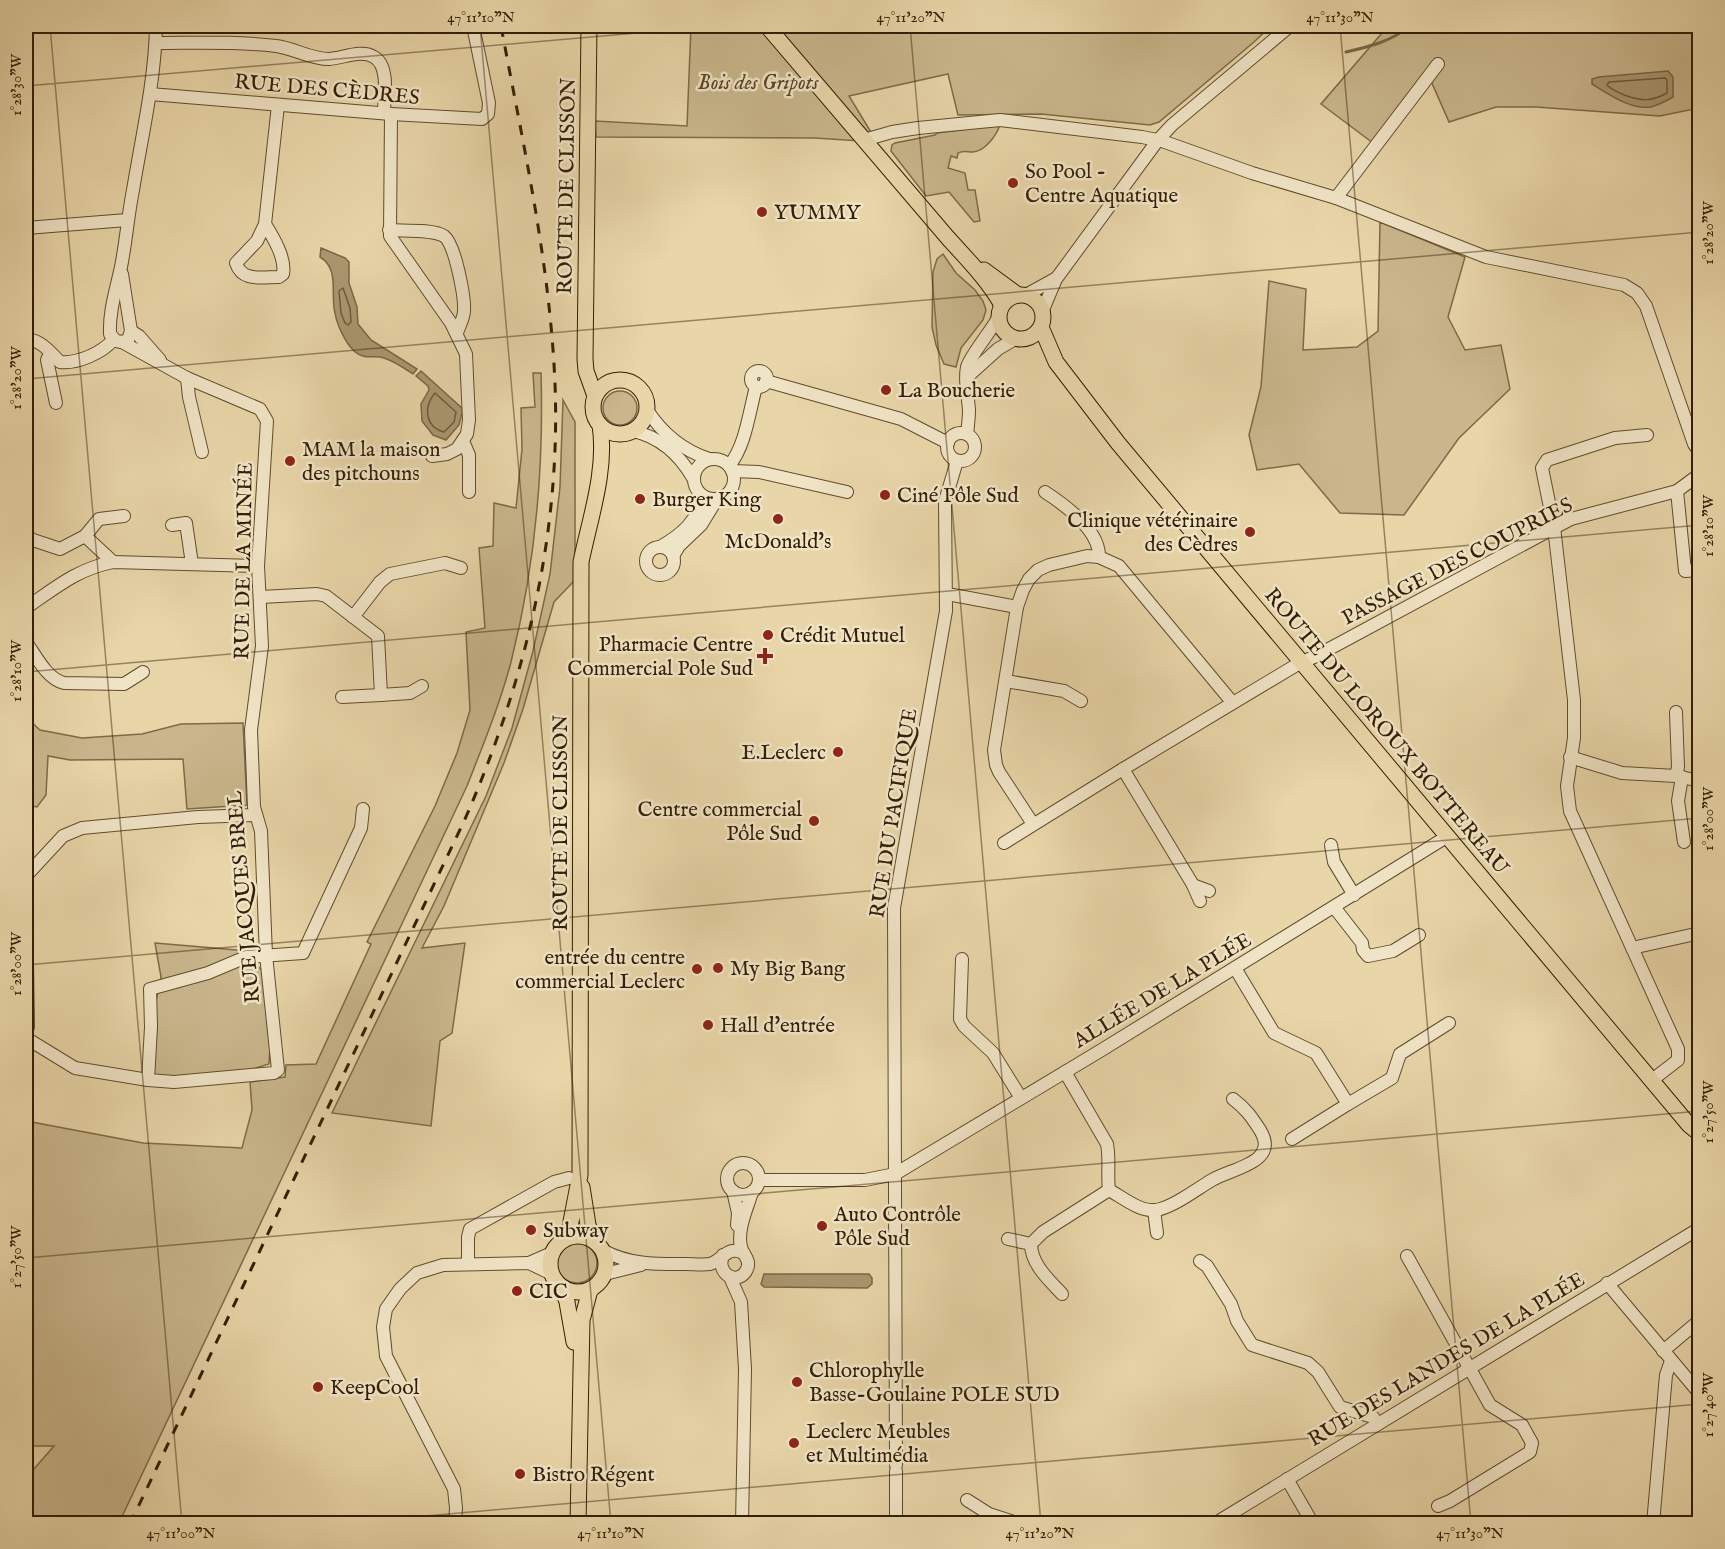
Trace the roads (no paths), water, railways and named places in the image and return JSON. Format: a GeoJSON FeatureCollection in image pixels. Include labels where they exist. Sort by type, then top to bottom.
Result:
{"type":"FeatureCollection","features":[{"type":"Feature","properties":{"kind":"main road","name":"ROUTE DE CLISSON"},"geometry":{"type":"LineString","coordinates":[[589,26],[585,346],[586,371],[595,396]]}},
{"type":"Feature","properties":{"kind":"main road"},"geometry":{"type":"LineString","coordinates":[[767,26],[969,260],[1022,295],[1037,302],[1041,320],[1032,336],[1018,339],[1002,329],[994,291],[969,260]]}},
{"type":"Feature","properties":{"kind":"main road"},"geometry":{"type":"LineString","coordinates":[[1000,311],[1012,296],[1022,295]]}},
{"type":"Feature","properties":{"kind":"main road","name":"ROUTE DU LOROUX BOTTEREAU"},"geometry":{"type":"LineString","coordinates":[[1041,320],[1056,362],[1118,443],[1694,1130],[1693,1136],[1700,1144]]}},
{"type":"Feature","properties":{"kind":"main road","name":"ROUTE DU LOROUX BOTTEREAU"},"geometry":{"type":"LineString","coordinates":[[1018,339],[1051,362],[1056,362]]}},
{"type":"Feature","properties":{"kind":"main road","name":"ROUTE DE CLISSON"},"geometry":{"type":"LineString","coordinates":[[585,346],[596,371],[612,380]]}},
{"type":"Feature","properties":{"kind":"main road"},"geometry":{"type":"LineString","coordinates":[[612,380],[626,380],[637,386],[646,400],[647,410],[641,424],[628,432],[612,433],[600,425],[593,412],[595,396],[603,385],[612,380]]}},
{"type":"Feature","properties":{"kind":"main road","name":"ROUTE DE CLISSON"},"geometry":{"type":"LineString","coordinates":[[568,1237],[575,1177],[581,562],[600,473],[600,425]]}},
{"type":"Feature","properties":{"kind":"main road","name":"ROUTE DE CLISSON"},"geometry":{"type":"LineString","coordinates":[[600,473],[614,446],[628,432]]}},
{"type":"Feature","properties":{"kind":"main road","name":"ROUTE DE CLISSON"},"geometry":{"type":"LineString","coordinates":[[575,1177],[588,1225],[599,1246],[606,1267],[604,1274]]}},
{"type":"Feature","properties":{"kind":"main road"},"geometry":{"type":"LineString","coordinates":[[580,1365],[567,1302],[550,1260],[556,1246],[568,1237],[578,1235],[599,1246]]}},
{"type":"Feature","properties":{"kind":"main road"},"geometry":{"type":"LineString","coordinates":[[557,1281],[577,1292],[590,1290],[596,1286],[604,1274]]}},
{"type":"Feature","properties":{"kind":"main road"},"geometry":{"type":"LineString","coordinates":[[578,1524],[582,1312],[590,1290]]}},
{"type":"Feature","properties":{"kind":"street"},"geometry":{"type":"LineString","coordinates":[[118,341],[110,334],[112,325],[110,315],[121,266],[150,94],[156,26]]}},
{"type":"Feature","properties":{"kind":"street","name":"RUE DES CÈDRES"},"geometry":{"type":"LineString","coordinates":[[150,94],[387,114],[482,118],[488,114],[489,103],[473,26]]}},
{"type":"Feature","properties":{"kind":"street"},"geometry":{"type":"LineString","coordinates":[[1041,320],[1056,279],[1158,140],[1172,125],[1290,26]]}},
{"type":"Feature","properties":{"kind":"street"},"geometry":{"type":"LineString","coordinates":[[156,43],[278,46],[305,56],[328,59],[365,54],[381,63],[384,72],[387,114],[390,236],[457,333],[466,354],[469,420],[467,434],[457,449],[447,454],[432,456]]}},
{"type":"Feature","properties":{"kind":"street"},"geometry":{"type":"LineString","coordinates":[[1336,198],[1438,64]]}},
{"type":"Feature","properties":{"kind":"street"},"geometry":{"type":"LineString","coordinates":[[265,224],[274,238],[285,268],[283,274],[279,277],[245,277],[238,271],[236,263],[257,241],[265,224],[278,105]]}},
{"type":"Feature","properties":{"kind":"street"},"geometry":{"type":"LineString","coordinates":[[864,140],[918,128],[1000,120],[1104,131],[1158,140],[1252,173],[1336,198],[1486,256],[1624,285],[1632,289],[1646,306],[1694,444],[1700,453]]}},
{"type":"Feature","properties":{"kind":"street"},"geometry":{"type":"LineString","coordinates":[[26,228],[127,220]]}},
{"type":"Feature","properties":{"kind":"street"},"geometry":{"type":"LineString","coordinates":[[389,230],[432,233],[449,241],[456,260],[464,311],[457,333]]}},
{"type":"Feature","properties":{"kind":"street"},"geometry":{"type":"LineString","coordinates":[[26,339],[41,343],[60,362],[67,363],[130,337],[121,266]]}},
{"type":"Feature","properties":{"kind":"street"},"geometry":{"type":"LineString","coordinates":[[1022,295],[1056,279]]}},
{"type":"Feature","properties":{"kind":"street"},"geometry":{"type":"LineString","coordinates":[[967,434],[969,410],[967,368],[969,361],[988,336],[1000,311]]}},
{"type":"Feature","properties":{"kind":"street"},"geometry":{"type":"LineString","coordinates":[[112,325],[121,321],[130,328]]}},
{"type":"Feature","properties":{"kind":"street","name":"RUE DE LA MINÉE"},"geometry":{"type":"LineString","coordinates":[[130,328],[167,368]]}},
{"type":"Feature","properties":{"kind":"street"},"geometry":{"type":"LineString","coordinates":[[967,377],[990,354],[1018,339]]}},
{"type":"Feature","properties":{"kind":"street","name":"RUE DE LA MINÉE"},"geometry":{"type":"LineString","coordinates":[[118,341],[187,378],[260,409],[267,421],[258,566],[262,646],[251,730],[252,757]]}},
{"type":"Feature","properties":{"kind":"street"},"geometry":{"type":"LineString","coordinates":[[50,352],[47,360],[56,404]]}},
{"type":"Feature","properties":{"kind":"street"},"geometry":{"type":"LineString","coordinates":[[187,378],[189,397],[202,452]]}},
{"type":"Feature","properties":{"kind":"street"},"geometry":{"type":"LineString","coordinates":[[731,468],[761,384],[901,419],[948,442]]}},
{"type":"Feature","properties":{"kind":"street"},"geometry":{"type":"LineString","coordinates":[[647,410],[662,431],[678,444],[696,455],[709,459],[720,459],[731,468],[734,476],[732,487],[724,496],[717,499],[701,525],[679,546],[673,556],[673,566],[668,572],[661,575],[653,573],[646,564],[647,556],[652,550],[673,540],[693,520],[700,509],[703,496]]}},
{"type":"Feature","properties":{"kind":"street"},"geometry":{"type":"LineString","coordinates":[[628,432],[657,440],[675,453],[703,496],[717,499]]}},
{"type":"Feature","properties":{"kind":"street"},"geometry":{"type":"LineString","coordinates":[[957,433],[967,434],[975,442],[975,453],[968,460],[957,461],[948,454],[948,442],[957,433]]}},
{"type":"Feature","properties":{"kind":"street"},"geometry":{"type":"LineString","coordinates":[[1647,435],[1615,438],[1547,460],[1542,468],[1554,528],[1574,700],[1574,738],[1567,786],[1570,811],[1678,1049],[1678,1060],[1652,1080]]}},
{"type":"Feature","properties":{"kind":"street"},"geometry":{"type":"LineString","coordinates":[[463,441],[469,455],[469,492]]}},
{"type":"Feature","properties":{"kind":"street"},"geometry":{"type":"LineString","coordinates":[[693,478],[697,468],[709,459]]}},
{"type":"Feature","properties":{"kind":"street","name":"RUE DU PACIFIQUE"},"geometry":{"type":"LineString","coordinates":[[896,1524],[894,908],[946,611],[945,501],[957,461]]}},
{"type":"Feature","properties":{"kind":"street"},"geometry":{"type":"LineString","coordinates":[[731,468],[847,492]]}},
{"type":"Feature","properties":{"kind":"street","name":"PASSAGE DES COUPRIES"},"geometry":{"type":"LineString","coordinates":[[1004,843],[1123,768],[1301,662],[1571,519],[1677,490],[1700,474]]}},
{"type":"Feature","properties":{"kind":"street"},"geometry":{"type":"LineString","coordinates":[[1677,490],[1685,571],[1700,570]]}},
{"type":"Feature","properties":{"kind":"street"},"geometry":{"type":"LineString","coordinates":[[1045,492],[1068,507],[1097,542],[1099,557]]}},
{"type":"Feature","properties":{"kind":"street"},"geometry":{"type":"LineString","coordinates":[[26,536],[60,549],[85,536],[99,519],[124,516]]}},
{"type":"Feature","properties":{"kind":"street"},"geometry":{"type":"LineString","coordinates":[[172,525],[186,523],[192,564]]}},
{"type":"Feature","properties":{"kind":"street"},"geometry":{"type":"LineString","coordinates":[[85,536],[113,562]]}},
{"type":"Feature","properties":{"kind":"street"},"geometry":{"type":"LineString","coordinates":[[660,548],[668,550],[673,556]]}},
{"type":"Feature","properties":{"kind":"street"},"geometry":{"type":"LineString","coordinates":[[1033,824],[996,765],[994,750],[1017,607],[1023,590],[1038,570],[1087,556],[1109,560],[1119,566],[1232,702]]}},
{"type":"Feature","properties":{"kind":"street"},"geometry":{"type":"LineString","coordinates":[[26,609],[78,573],[94,566],[113,562],[258,566]]}},
{"type":"Feature","properties":{"kind":"street"},"geometry":{"type":"LineString","coordinates":[[353,617],[380,582],[390,574],[445,563],[461,568]]}},
{"type":"Feature","properties":{"kind":"street"},"geometry":{"type":"LineString","coordinates":[[261,597],[322,595],[378,636],[381,695]]}},
{"type":"Feature","properties":{"kind":"street"},"geometry":{"type":"LineString","coordinates":[[946,596],[953,595],[1017,607]]}},
{"type":"Feature","properties":{"kind":"street"},"geometry":{"type":"LineString","coordinates":[[26,642],[51,675],[57,681],[64,683],[124,684],[143,672]]}},
{"type":"Feature","properties":{"kind":"street"},"geometry":{"type":"LineString","coordinates":[[1006,681],[1064,691],[1081,701]]}},
{"type":"Feature","properties":{"kind":"street"},"geometry":{"type":"LineString","coordinates":[[342,698],[410,693],[422,686]]}},
{"type":"Feature","properties":{"kind":"street"},"geometry":{"type":"LineString","coordinates":[[1676,712],[1678,801],[1684,842]]}},
{"type":"Feature","properties":{"kind":"street","name":"RUE JACQUES BREL"},"geometry":{"type":"LineString","coordinates":[[147,1080],[174,1082],[274,1073],[278,1070],[266,955],[261,831],[255,814],[252,757]]}},
{"type":"Feature","properties":{"kind":"street"},"geometry":{"type":"LineString","coordinates":[[1570,757],[1622,773],[1679,776],[1700,781]]}},
{"type":"Feature","properties":{"kind":"street"},"geometry":{"type":"LineString","coordinates":[[1123,768],[1200,901]]}},
{"type":"Feature","properties":{"kind":"street"},"geometry":{"type":"LineString","coordinates":[[26,1038],[75,1068],[147,1080],[151,1028],[150,989],[208,973],[246,957],[303,953],[361,828],[363,809]]}},
{"type":"Feature","properties":{"kind":"street"},"geometry":{"type":"LineString","coordinates":[[26,876],[63,836],[82,828],[255,814]]}},
{"type":"Feature","properties":{"kind":"street","name":"ALLÉE DE LA PLÉE"},"geometry":{"type":"LineString","coordinates":[[759,1180],[865,1180],[895,1174],[1448,836]]}},
{"type":"Feature","properties":{"kind":"street"},"geometry":{"type":"LineString","coordinates":[[1331,845],[1334,862],[1354,895]]}},
{"type":"Feature","properties":{"kind":"street"},"geometry":{"type":"LineString","coordinates":[[1192,885],[1209,891]]}},
{"type":"Feature","properties":{"kind":"street"},"geometry":{"type":"LineString","coordinates":[[26,896],[28,1027],[26,1031]]}},
{"type":"Feature","properties":{"kind":"street"},"geometry":{"type":"LineString","coordinates":[[1334,907],[1362,943],[1363,950],[1368,956],[1393,951],[1419,935]]}},
{"type":"Feature","properties":{"kind":"street"},"geometry":{"type":"LineString","coordinates":[[1632,948],[1700,933]]}},
{"type":"Feature","properties":{"kind":"street"},"geometry":{"type":"LineString","coordinates":[[962,959],[960,1019],[971,1034],[993,1053],[1021,1098]]}},
{"type":"Feature","properties":{"kind":"street"},"geometry":{"type":"LineString","coordinates":[[1235,968],[1274,1033],[1316,1053],[1348,1104]]}},
{"type":"Feature","properties":{"kind":"street"},"geometry":{"type":"LineString","coordinates":[[1292,1138],[1392,1077],[1400,1054],[1449,1023]]}},
{"type":"Feature","properties":{"kind":"street"},"geometry":{"type":"LineString","coordinates":[[1065,1072],[1107,1144],[1109,1190]]}},
{"type":"Feature","properties":{"kind":"street"},"geometry":{"type":"LineString","coordinates":[[1109,1190],[1144,1209],[1164,1208],[1218,1176],[1237,1170],[1260,1156],[1266,1149],[1265,1139],[1248,1110],[1233,1099]]}},
{"type":"Feature","properties":{"kind":"street"},"geometry":{"type":"LineString","coordinates":[[745,1163],[751,1165],[758,1174],[759,1180],[752,1192],[742,1195],[733,1191],[728,1185],[727,1177],[734,1166],[745,1163]]}},
{"type":"Feature","properties":{"kind":"street"},"geometry":{"type":"LineString","coordinates":[[468,1264],[470,1229],[554,1182],[575,1177]]}},
{"type":"Feature","properties":{"kind":"street"},"geometry":{"type":"LineString","coordinates":[[1062,1294],[1044,1275],[1031,1253],[1031,1244],[1043,1232],[1109,1190]]}},
{"type":"Feature","properties":{"kind":"street"},"geometry":{"type":"LineString","coordinates":[[733,1191],[738,1213],[735,1232],[721,1262],[722,1269],[733,1276],[741,1302],[746,1369],[742,1524]]}},
{"type":"Feature","properties":{"kind":"street"},"geometry":{"type":"LineString","coordinates":[[733,1276],[748,1266],[740,1238],[752,1192]]}},
{"type":"Feature","properties":{"kind":"street"},"geometry":{"type":"LineString","coordinates":[[1154,1210],[1157,1233]]}},
{"type":"Feature","properties":{"kind":"street","name":"RUE DES LANDES DE LA PLÉE"},"geometry":{"type":"LineString","coordinates":[[1214,1524],[1700,1228]]}},
{"type":"Feature","properties":{"kind":"street"},"geometry":{"type":"LineString","coordinates":[[1008,1239],[1031,1244]]}},
{"type":"Feature","properties":{"kind":"street"},"geometry":{"type":"LineString","coordinates":[[599,1246],[617,1258],[649,1264],[710,1264],[733,1276]]}},
{"type":"Feature","properties":{"kind":"street"},"geometry":{"type":"LineString","coordinates":[[710,1264],[734,1250],[743,1253]]}},
{"type":"Feature","properties":{"kind":"street"},"geometry":{"type":"LineString","coordinates":[[455,1524],[454,1489],[386,1356],[383,1327],[386,1309],[400,1289],[417,1273],[443,1264],[529,1263],[552,1253]]}},
{"type":"Feature","properties":{"kind":"street"},"geometry":{"type":"LineString","coordinates":[[1407,1256],[1490,1405],[1522,1425],[1531,1439],[1532,1447],[1530,1452],[1438,1506]]}},
{"type":"Feature","properties":{"kind":"street"},"geometry":{"type":"LineString","coordinates":[[1200,1261],[1207,1266],[1232,1304],[1237,1321],[1252,1345],[1308,1363],[1318,1372],[1340,1407],[1373,1418],[1378,1424]]}},
{"type":"Feature","properties":{"kind":"street"},"geometry":{"type":"LineString","coordinates":[[529,1263],[557,1281]]}},
{"type":"Feature","properties":{"kind":"street"},"geometry":{"type":"LineString","coordinates":[[604,1274],[649,1264]]}},
{"type":"Feature","properties":{"kind":"street"},"geometry":{"type":"LineString","coordinates":[[1607,1283],[1700,1394]]}},
{"type":"Feature","properties":{"kind":"street"},"geometry":{"type":"LineString","coordinates":[[1663,1351],[1700,1320]]}},
{"type":"Feature","properties":{"kind":"street"},"geometry":{"type":"LineString","coordinates":[[1653,1524],[1666,1375],[1671,1361]]}},
{"type":"Feature","properties":{"kind":"street"},"geometry":{"type":"LineString","coordinates":[[1287,1479],[1313,1524]]}},
{"type":"Feature","properties":{"kind":"street"},"geometry":{"type":"LineString","coordinates":[[967,1500],[990,1514],[1020,1524]]}},
{"type":"Feature","properties":{"kind":"water"},"geometry":{"type":"Polygon","coordinates":[[[1668,71],[1673,77],[1673,97],[1651,107],[1628,104],[1592,84],[1592,79],[1599,77],[1668,71]]]}},
{"type":"Feature","properties":{"kind":"water"},"geometry":{"type":"Polygon","coordinates":[[[321,248],[349,262],[349,283],[357,307],[358,324],[371,340],[417,369],[413,374],[388,359],[358,354],[348,343],[336,318],[332,275],[326,262],[320,257],[321,248]]]}},
{"type":"Feature","properties":{"kind":"water"},"geometry":{"type":"Polygon","coordinates":[[[421,371],[463,409],[459,425],[446,440],[433,435],[422,421],[421,404],[429,390],[428,386],[416,376],[421,371]]]}},
{"type":"Feature","properties":{"kind":"water"},"geometry":{"type":"Polygon","coordinates":[[[764,1274],[869,1274],[872,1284],[867,1288],[764,1287],[761,1284],[764,1274]]]}},
{"type":"Feature","properties":{"kind":"waterway"},"geometry":{"type":"LineString","coordinates":[[1346,52],[1388,40],[1409,26]]}},
{"type":"Feature","properties":{"kind":"railway"},"geometry":{"type":"LineString","coordinates":[[130,1524],[465,819],[505,714],[535,607],[552,496],[555,384],[542,249],[501,26]]}},
{"type":"Feature","properties":{"kind":"place","name":"So Pool - Centre Aquatique"},"geometry":{"type":"Point","coordinates":[1013,183]}},
{"type":"Feature","properties":{"kind":"place","name":"YUMMY"},"geometry":{"type":"Point","coordinates":[762,212]}},
{"type":"Feature","properties":{"kind":"place","name":"La Boucherie"},"geometry":{"type":"Point","coordinates":[886,390]}},
{"type":"Feature","properties":{"kind":"place","name":"MAM la maison des pitchouns"},"geometry":{"type":"Point","coordinates":[290,461]}},
{"type":"Feature","properties":{"kind":"place","name":"Ciné Pôle Sud"},"geometry":{"type":"Point","coordinates":[885,495]}},
{"type":"Feature","properties":{"kind":"place","name":"Burger King"},"geometry":{"type":"Point","coordinates":[640,499]}},
{"type":"Feature","properties":{"kind":"place","name":"McDonald's"},"geometry":{"type":"Point","coordinates":[778,519]}},
{"type":"Feature","properties":{"kind":"place","name":"Clinique vétérinaire des Cèdres"},"geometry":{"type":"Point","coordinates":[1250,532]}},
{"type":"Feature","properties":{"kind":"place","name":"Crédit Mutuel"},"geometry":{"type":"Point","coordinates":[768,635]}},
{"type":"Feature","properties":{"kind":"place","name":"Pharmacie Centre Commercial Pole Sud"},"geometry":{"type":"Point","coordinates":[765,656]}},
{"type":"Feature","properties":{"kind":"place","name":"E.Leclerc"},"geometry":{"type":"Point","coordinates":[838,752]}},
{"type":"Feature","properties":{"kind":"place","name":"Centre commercial Pôle Sud"},"geometry":{"type":"Point","coordinates":[814,821]}},
{"type":"Feature","properties":{"kind":"place","name":"My Big Bang"},"geometry":{"type":"Point","coordinates":[718,968]}},
{"type":"Feature","properties":{"kind":"place","name":"entrée du centre commercial Leclerc"},"geometry":{"type":"Point","coordinates":[697,969]}},
{"type":"Feature","properties":{"kind":"place","name":"Hall d'entrée"},"geometry":{"type":"Point","coordinates":[708,1025]}},
{"type":"Feature","properties":{"kind":"place","name":"Auto Contrôle Pôle Sud"},"geometry":{"type":"Point","coordinates":[822,1226]}},
{"type":"Feature","properties":{"kind":"place","name":"Subway"},"geometry":{"type":"Point","coordinates":[531,1230]}},
{"type":"Feature","properties":{"kind":"place","name":"CIC"},"geometry":{"type":"Point","coordinates":[517,1291]}},
{"type":"Feature","properties":{"kind":"place","name":"Chlorophylle Basse-Goulaine POLE SUD"},"geometry":{"type":"Point","coordinates":[797,1382]}},
{"type":"Feature","properties":{"kind":"place","name":"KeepCool"},"geometry":{"type":"Point","coordinates":[318,1387]}},
{"type":"Feature","properties":{"kind":"place","name":"Leclerc Meubles et Multimédia"},"geometry":{"type":"Point","coordinates":[794,1443]}},
{"type":"Feature","properties":{"kind":"place","name":"Bistro Régent"},"geometry":{"type":"Point","coordinates":[520,1474]}},
{"type":"Feature","properties":{"kind":"park label","name":"Bois des Gripots"},"geometry":{"type":"Point","coordinates":[758,82]}}]}
